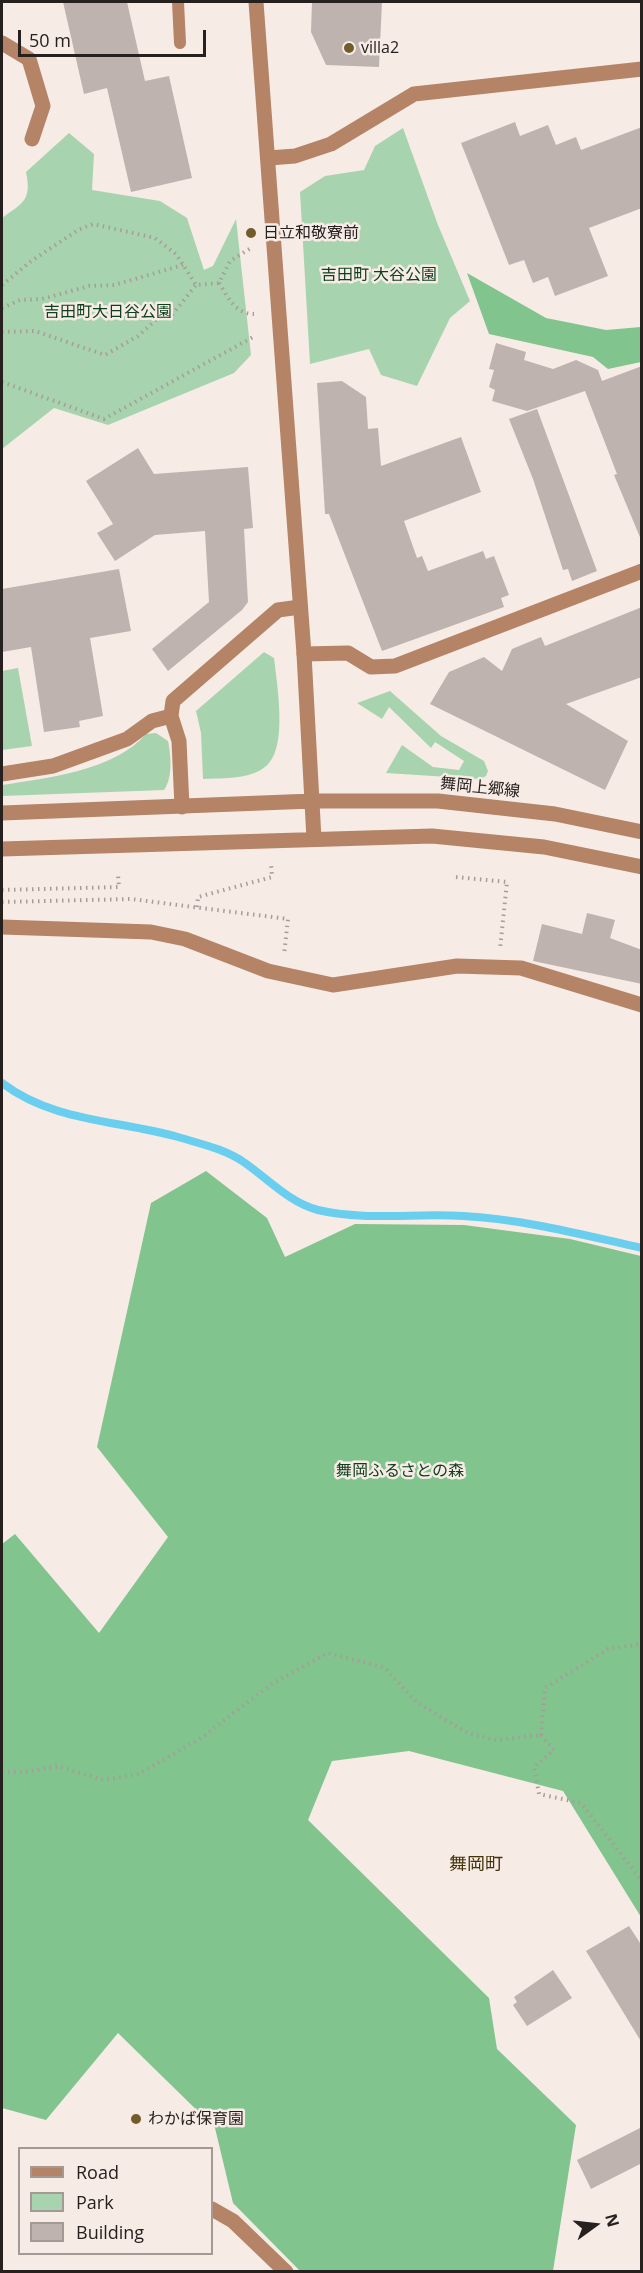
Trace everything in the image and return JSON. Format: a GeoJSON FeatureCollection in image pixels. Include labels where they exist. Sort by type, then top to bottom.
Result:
{"type":"FeatureCollection","features":[{"type":"Feature","properties":{"kind":"street"},"geometry":{"type":"LineString","coordinates":[[256,2],[304,654],[315,839]]}},
{"type":"Feature","properties":{"kind":"street"},"geometry":{"type":"LineString","coordinates":[[2,43],[29,59],[44,106],[32,139]]}},
{"type":"Feature","properties":{"kind":"street"},"geometry":{"type":"LineString","coordinates":[[269,158],[296,156],[331,144],[414,94],[642,69]]}},
{"type":"Feature","properties":{"kind":"street"},"geometry":{"type":"LineString","coordinates":[[304,654],[348,653],[371,667],[395,666],[642,571]]}},
{"type":"Feature","properties":{"kind":"street"},"geometry":{"type":"LineString","coordinates":[[182,807],[179,741],[171,716],[173,701],[278,610],[300,607]]}},
{"type":"Feature","properties":{"kind":"street"},"geometry":{"type":"LineString","coordinates":[[2,774],[52,766],[73,759],[127,739],[152,721],[171,716]]}},
{"type":"Feature","properties":{"kind":"street","name":"舞岡上郷線"},"geometry":{"type":"LineString","coordinates":[[2,813],[313,801],[438,801],[555,814],[642,832]]}},
{"type":"Feature","properties":{"kind":"street"},"geometry":{"type":"LineString","coordinates":[[2,849],[432,836],[544,847],[642,867]]}},
{"type":"Feature","properties":{"kind":"street"},"geometry":{"type":"LineString","coordinates":[[2,927],[151,932],[185,939],[282,974],[333,985],[457,966],[521,968],[642,1005]]}},
{"type":"Feature","properties":{"kind":"street"},"geometry":{"type":"LineString","coordinates":[[213,2210],[233,2221],[286,2271]]}},
{"type":"Feature","properties":{"kind":"lane"},"geometry":{"type":"LineString","coordinates":[[178,2],[180,43]]}},
{"type":"Feature","properties":{"kind":"path"},"geometry":{"type":"LineString","coordinates":[[2,285],[30,262],[78,230],[93,224],[155,238],[176,254],[196,285]]}},
{"type":"Feature","properties":{"kind":"path"},"geometry":{"type":"LineString","coordinates":[[219,283],[230,261],[251,248]]}},
{"type":"Feature","properties":{"kind":"path"},"geometry":{"type":"LineString","coordinates":[[2,308],[20,300],[42,298],[89,286],[114,285],[183,265]]}},
{"type":"Feature","properties":{"kind":"path"},"geometry":{"type":"LineString","coordinates":[[2,332],[35,331],[105,355],[138,336],[156,320],[172,315],[196,285],[219,283]]}},
{"type":"Feature","properties":{"kind":"path"},"geometry":{"type":"LineString","coordinates":[[219,283],[234,306],[246,314],[254,314]]}},
{"type":"Feature","properties":{"kind":"path"},"geometry":{"type":"LineString","coordinates":[[2,382],[104,418],[255,336]]}},
{"type":"Feature","properties":{"kind":"path"},"geometry":{"type":"LineString","coordinates":[[197,907],[198,897],[272,877],[271,864]]}},
{"type":"Feature","properties":{"kind":"path"},"geometry":{"type":"LineString","coordinates":[[2,890],[119,887],[118,875]]}},
{"type":"Feature","properties":{"kind":"path"},"geometry":{"type":"LineString","coordinates":[[456,877],[507,882],[498,966]]}},
{"type":"Feature","properties":{"kind":"path"},"geometry":{"type":"LineString","coordinates":[[2,903],[132,899],[288,919],[282,974]]}},
{"type":"Feature","properties":{"kind":"path"},"geometry":{"type":"LineString","coordinates":[[642,1644],[608,1649],[544,1688],[541,1735],[554,1750],[534,1767],[539,1794],[581,1803],[642,1881]]}},
{"type":"Feature","properties":{"kind":"path"},"geometry":{"type":"LineString","coordinates":[[2,1772],[25,1772],[58,1766],[104,1780],[139,1774],[201,1738],[273,1683],[328,1653],[385,1668],[417,1703],[468,1733],[496,1740],[541,1735]]}},
{"type":"Feature","properties":{"kind":"green space","name":"吉田町 大谷公園"},"geometry":{"type":"Polygon","coordinates":[[[403,128],[438,225],[470,301],[450,318],[417,386],[381,375],[369,349],[310,364],[300,192],[325,176],[364,170],[375,146],[403,128]]]}},
{"type":"Feature","properties":{"kind":"green space","name":"吉田町大日谷公園"},"geometry":{"type":"Polygon","coordinates":[[[69,133],[94,154],[92,190],[160,201],[187,218],[204,270],[213,266],[236,219],[251,355],[234,373],[108,425],[54,408],[2,449],[2,218],[20,204],[27,195],[26,172],[69,133]]]}},
{"type":"Feature","properties":{"kind":"green space"},"geometry":{"type":"Polygon","coordinates":[[[467,273],[546,318],[606,330],[641,327],[641,362],[608,369],[593,357],[489,334],[467,273]]]}},
{"type":"Feature","properties":{"kind":"green space"},"geometry":{"type":"Polygon","coordinates":[[[264,652],[274,658],[277,683],[279,728],[275,754],[263,769],[256,773],[238,777],[203,779],[201,733],[196,711],[264,652]]]}},
{"type":"Feature","properties":{"kind":"green space"},"geometry":{"type":"Polygon","coordinates":[[[18,668],[32,746],[2,750],[2,671],[18,668]]]}},
{"type":"Feature","properties":{"kind":"green space"},"geometry":{"type":"Polygon","coordinates":[[[390,691],[441,736],[484,761],[488,771],[486,776],[480,779],[386,773],[402,745],[433,767],[459,770],[464,761],[435,742],[431,748],[389,707],[382,719],[357,703],[390,691]]]}},
{"type":"Feature","properties":{"kind":"green space"},"geometry":{"type":"Polygon","coordinates":[[[156,733],[168,741],[169,747],[170,773],[164,790],[2,796],[2,785],[59,776],[98,765],[132,747],[146,734],[156,733]]]}},
{"type":"Feature","properties":{"kind":"green space","name":"舞岡ふるさとの森"},"geometry":{"type":"Polygon","coordinates":[[[206,1171],[267,1218],[285,1257],[355,1224],[464,1225],[570,1239],[641,1256],[641,1917],[563,1791],[409,1751],[332,1761],[308,1820],[489,1998],[497,2049],[576,2125],[553,2271],[300,2271],[233,2203],[215,2128],[118,2033],[46,2120],[2,2108],[2,1544],[15,1534],[99,1633],[168,1537],[97,1447],[151,1203],[206,1171]]]}},
{"type":"Feature","properties":{"kind":"building"},"geometry":{"type":"Polygon","coordinates":[[[63,2],[127,2],[145,81],[169,76],[192,178],[131,192],[107,88],[84,94],[63,2]]]}},
{"type":"Feature","properties":{"kind":"building","name":"villa2"},"geometry":{"type":"Polygon","coordinates":[[[312,2],[382,2],[379,67],[326,65],[311,32],[312,2]]]}},
{"type":"Feature","properties":{"kind":"building"},"geometry":{"type":"Polygon","coordinates":[[[515,122],[520,136],[548,125],[556,145],[576,137],[581,150],[642,127],[642,208],[589,228],[608,276],[555,296],[548,277],[533,283],[524,260],[509,265],[461,143],[515,122]]]}},
{"type":"Feature","properties":{"kind":"building"},"geometry":{"type":"Polygon","coordinates":[[[496,343],[526,352],[524,360],[553,369],[576,360],[598,370],[602,381],[642,366],[642,542],[614,475],[617,474],[585,391],[527,411],[492,401],[495,390],[489,387],[494,370],[489,369],[496,343]]]}},
{"type":"Feature","properties":{"kind":"building"},"geometry":{"type":"Polygon","coordinates":[[[342,381],[366,397],[368,429],[378,428],[381,466],[461,437],[481,492],[404,521],[417,558],[422,556],[428,571],[483,551],[486,559],[494,556],[509,595],[501,598],[504,607],[382,651],[329,514],[325,514],[317,383],[342,381]]]}},
{"type":"Feature","properties":{"kind":"building"},"geometry":{"type":"Polygon","coordinates":[[[537,409],[597,571],[572,581],[568,569],[563,570],[533,479],[509,419],[537,409]]]}},
{"type":"Feature","properties":{"kind":"building"},"geometry":{"type":"Polygon","coordinates":[[[138,448],[154,474],[248,467],[253,528],[244,529],[248,602],[242,610],[168,671],[152,649],[209,602],[205,531],[155,535],[115,561],[97,533],[113,524],[86,481],[138,448]]]}},
{"type":"Feature","properties":{"kind":"building"},"geometry":{"type":"Polygon","coordinates":[[[119,569],[131,631],[90,638],[103,716],[79,721],[80,727],[44,732],[31,647],[2,652],[2,589],[119,569]]]}},
{"type":"Feature","properties":{"kind":"building"},"geometry":{"type":"Polygon","coordinates":[[[642,607],[642,677],[566,704],[628,741],[605,790],[430,704],[449,672],[484,657],[502,671],[512,649],[541,637],[545,646],[642,607]]]}},
{"type":"Feature","properties":{"kind":"building"},"geometry":{"type":"Polygon","coordinates":[[[587,913],[615,920],[610,938],[642,950],[642,984],[533,961],[542,924],[582,934],[587,913]]]}},
{"type":"Feature","properties":{"kind":"building"},"geometry":{"type":"Polygon","coordinates":[[[629,1926],[642,1946],[642,2043],[586,1951],[629,1926]]]}},
{"type":"Feature","properties":{"kind":"building"},"geometry":{"type":"Polygon","coordinates":[[[553,1970],[572,1998],[527,2026],[513,2005],[517,2002],[514,1997],[553,1970]]]}},
{"type":"Feature","properties":{"kind":"building"},"geometry":{"type":"Polygon","coordinates":[[[642,2127],[642,2163],[591,2189],[577,2160],[642,2127]]]}},
{"type":"Feature","properties":{"kind":"waterway"},"geometry":{"type":"LineString","coordinates":[[2,1083],[22,1096],[64,1113],[155,1131],[221,1150],[245,1163],[298,1202],[318,1210],[353,1215],[445,1215],[508,1220],[642,1248]]}},
{"type":"Feature","properties":{"kind":"place","name":"villa2"},"geometry":{"type":"Point","coordinates":[349,48]}},
{"type":"Feature","properties":{"kind":"place","name":"日立和敬寮前"},"geometry":{"type":"Point","coordinates":[251,233]}},
{"type":"Feature","properties":{"kind":"place","name":"わかば保育園"},"geometry":{"type":"Point","coordinates":[136,2119]}},
{"type":"Feature","properties":{"kind":"district","name":"舞岡町"},"geometry":{"type":"Point","coordinates":[476,1865]}}]}
